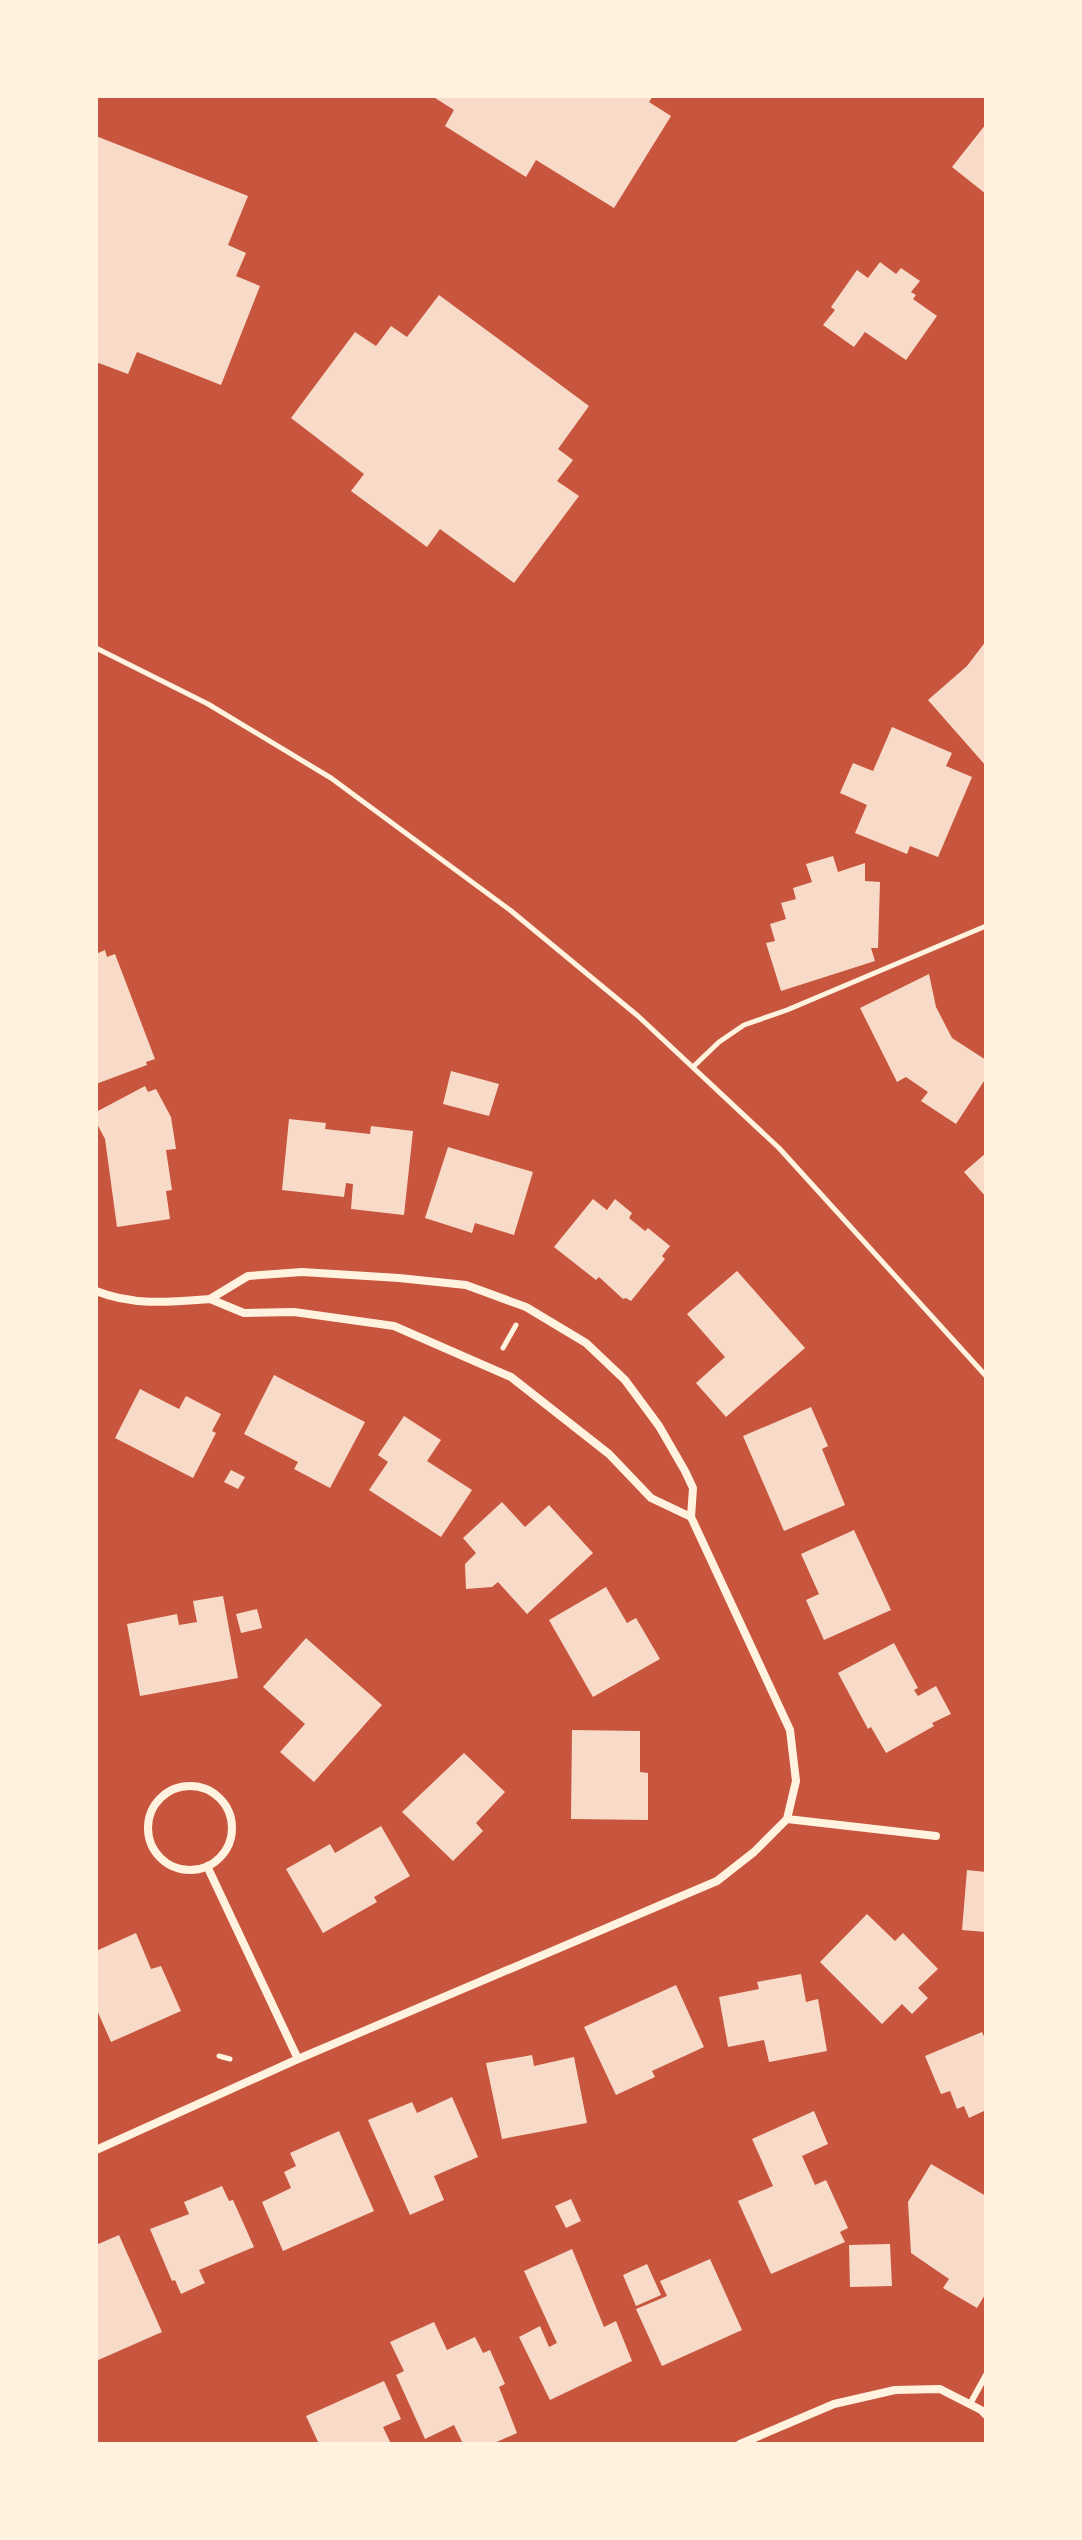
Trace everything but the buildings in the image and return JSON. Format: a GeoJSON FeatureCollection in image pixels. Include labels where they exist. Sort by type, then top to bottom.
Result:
{"type":"FeatureCollection","features":[{"type":"Feature","properties":{"kind":"street"},"geometry":{"type":"LineString","coordinates":[[96,1291],[114,1298],[160,1303],[210,1299],[248,1276],[302,1272],[466,1285],[526,1307],[586,1343],[625,1380],[659,1426],[685,1471],[693,1488],[691,1517],[790,1730],[796,1781],[787,1819],[754,1852],[717,1881],[298,2059],[96,2150]]}},
{"type":"Feature","properties":{"kind":"street"},"geometry":{"type":"LineString","coordinates":[[210,1299],[244,1313],[294,1312],[394,1326],[511,1377],[609,1454],[651,1498],[691,1517]]}},
{"type":"Feature","properties":{"kind":"street"},"geometry":{"type":"LineString","coordinates":[[191,1785],[206,1788],[220,1797],[229,1810],[232,1826],[228,1846],[219,1859],[207,1866],[189,1870],[174,1866],[160,1858],[151,1845],[148,1829],[150,1813],[162,1796],[176,1788],[191,1785]]}},
{"type":"Feature","properties":{"kind":"street"},"geometry":{"type":"LineString","coordinates":[[787,1819],[936,1836]]}},
{"type":"Feature","properties":{"kind":"street"},"geometry":{"type":"LineString","coordinates":[[207,1866],[298,2059]]}},
{"type":"Feature","properties":{"kind":"street"},"geometry":{"type":"LineString","coordinates":[[740,2444],[834,2404],[895,2390],[940,2389],[986,2415]]}},
{"type":"Feature","properties":{"kind":"lane"},"geometry":{"type":"LineString","coordinates":[[970,2404],[986,2375]]}},
{"type":"Feature","properties":{"kind":"path"},"geometry":{"type":"LineString","coordinates":[[96,648],[208,704],[331,778],[510,910],[638,1016],[779,1148],[986,1376]]}},
{"type":"Feature","properties":{"kind":"path"},"geometry":{"type":"LineString","coordinates":[[694,1066],[719,1042],[744,1025],[986,926]]}},
{"type":"Feature","properties":{"kind":"path"},"geometry":{"type":"LineString","coordinates":[[491,1369],[526,1307]]}},
{"type":"Feature","properties":{"kind":"path"},"geometry":{"type":"LineString","coordinates":[[219,2056],[230,2059]]}}]}
